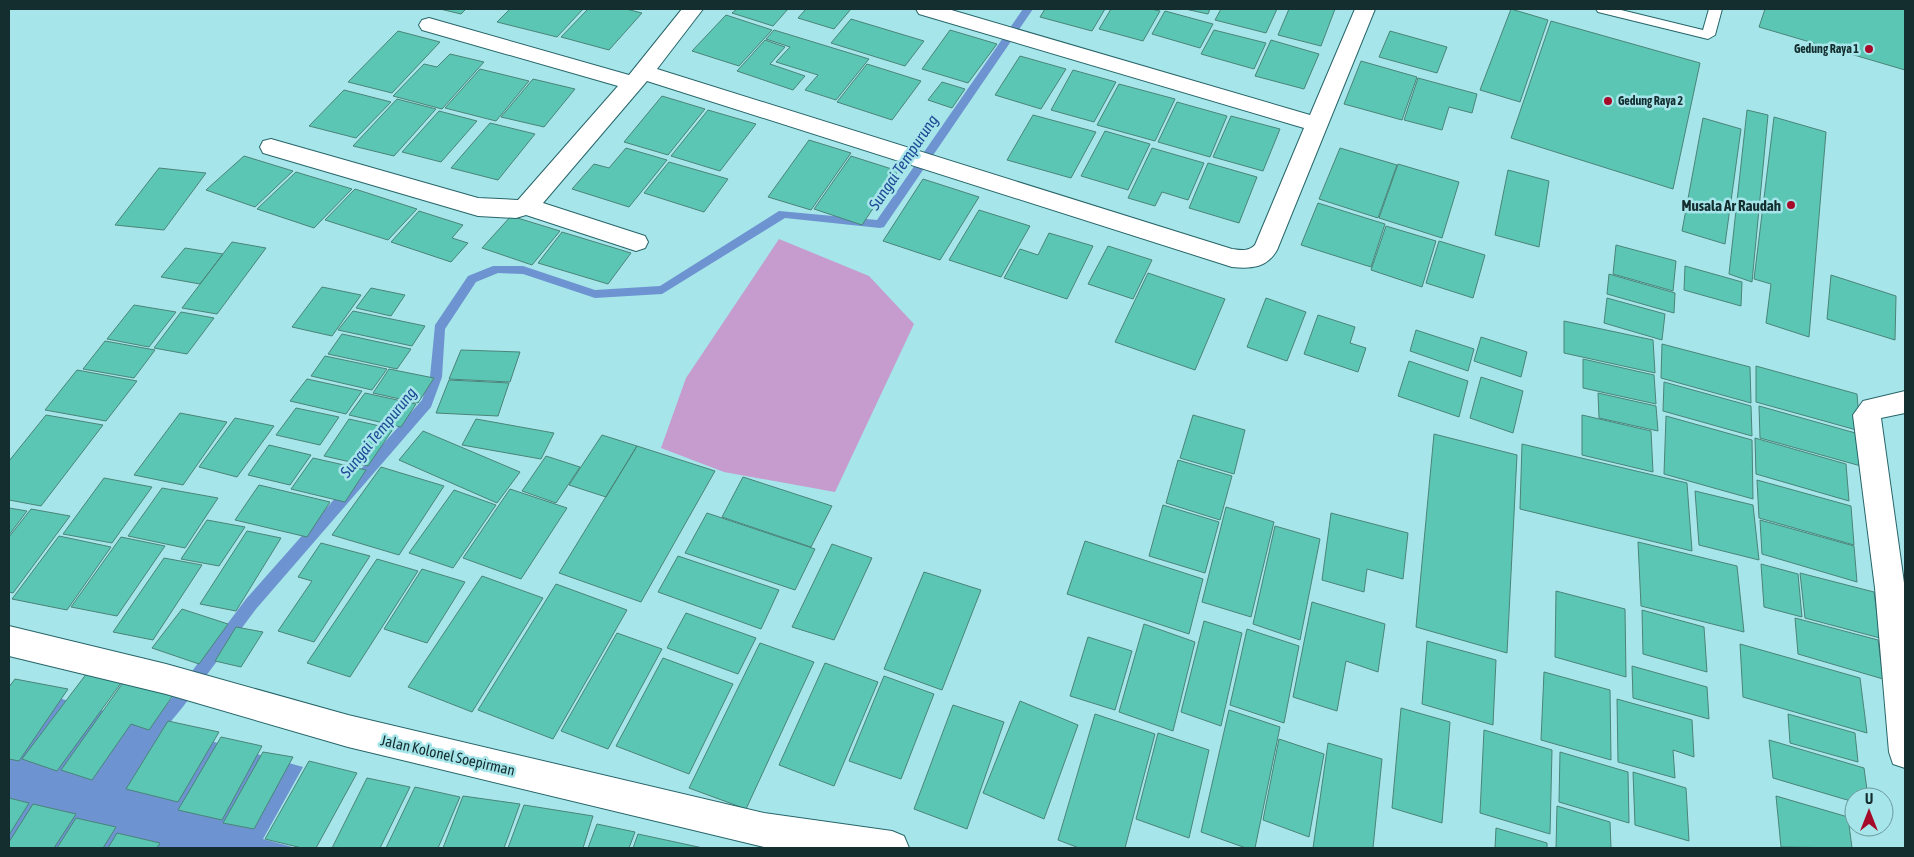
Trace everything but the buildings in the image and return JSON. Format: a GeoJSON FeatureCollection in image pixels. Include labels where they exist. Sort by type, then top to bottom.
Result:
{"type":"FeatureCollection","features":[{"type":"Feature","properties":{"kind":"street"},"geometry":{"type":"LineString","coordinates":[[271,147],[478,207],[516,209],[526,206],[638,77],[693,9]]}},
{"type":"Feature","properties":{"kind":"street"},"geometry":{"type":"LineString","coordinates":[[926,9],[1316,124]]}},
{"type":"Feature","properties":{"kind":"street"},"geometry":{"type":"LineString","coordinates":[[429,25],[638,77],[895,152],[1232,258],[1246,260],[1256,258],[1265,250],[1365,9]]}},
{"type":"Feature","properties":{"kind":"street"},"geometry":{"type":"LineString","coordinates":[[526,206],[636,242]]}},
{"type":"Feature","properties":{"kind":"street"},"geometry":{"type":"LineString","coordinates":[[1905,402],[1873,409],[1867,415],[1890,588],[1905,752]]}},
{"type":"Feature","properties":{"kind":"street","name":"Jalan Kolonel Soepirman"},"geometry":{"type":"LineString","coordinates":[[9,641],[166,679],[348,731],[764,830],[892,848]]}},
{"type":"Feature","properties":{"kind":"lane"},"geometry":{"type":"LineString","coordinates":[[1603,9],[1708,35],[1715,9]]}},
{"type":"Feature","properties":{"kind":"shaded area"},"geometry":{"type":"Polygon","coordinates":[[[779,239],[869,276],[914,324],[835,492],[724,472],[661,448],[686,378],[779,239]]]}},
{"type":"Feature","properties":{"kind":"water"},"geometry":{"type":"Polygon","coordinates":[[[9,684],[303,767],[263,839],[296,848],[9,848],[9,684]]]}},
{"type":"Feature","properties":{"kind":"waterway","name":"Sungai Tempurung"},"geometry":{"type":"LineString","coordinates":[[148,738],[177,703],[251,604],[427,403],[436,377],[439,328],[472,279],[497,269],[523,270],[595,294],[662,290],[783,214],[880,224],[1028,9]]}},
{"type":"Feature","properties":{"kind":"place","name":"Gedung Raya 1"},"geometry":{"type":"Point","coordinates":[1869,49]}},
{"type":"Feature","properties":{"kind":"place","name":"Gedung Raya 2"},"geometry":{"type":"Point","coordinates":[1608,101]}},
{"type":"Feature","properties":{"kind":"place","name":"Musala Ar Raudah"},"geometry":{"type":"Point","coordinates":[1791,205]}}]}
